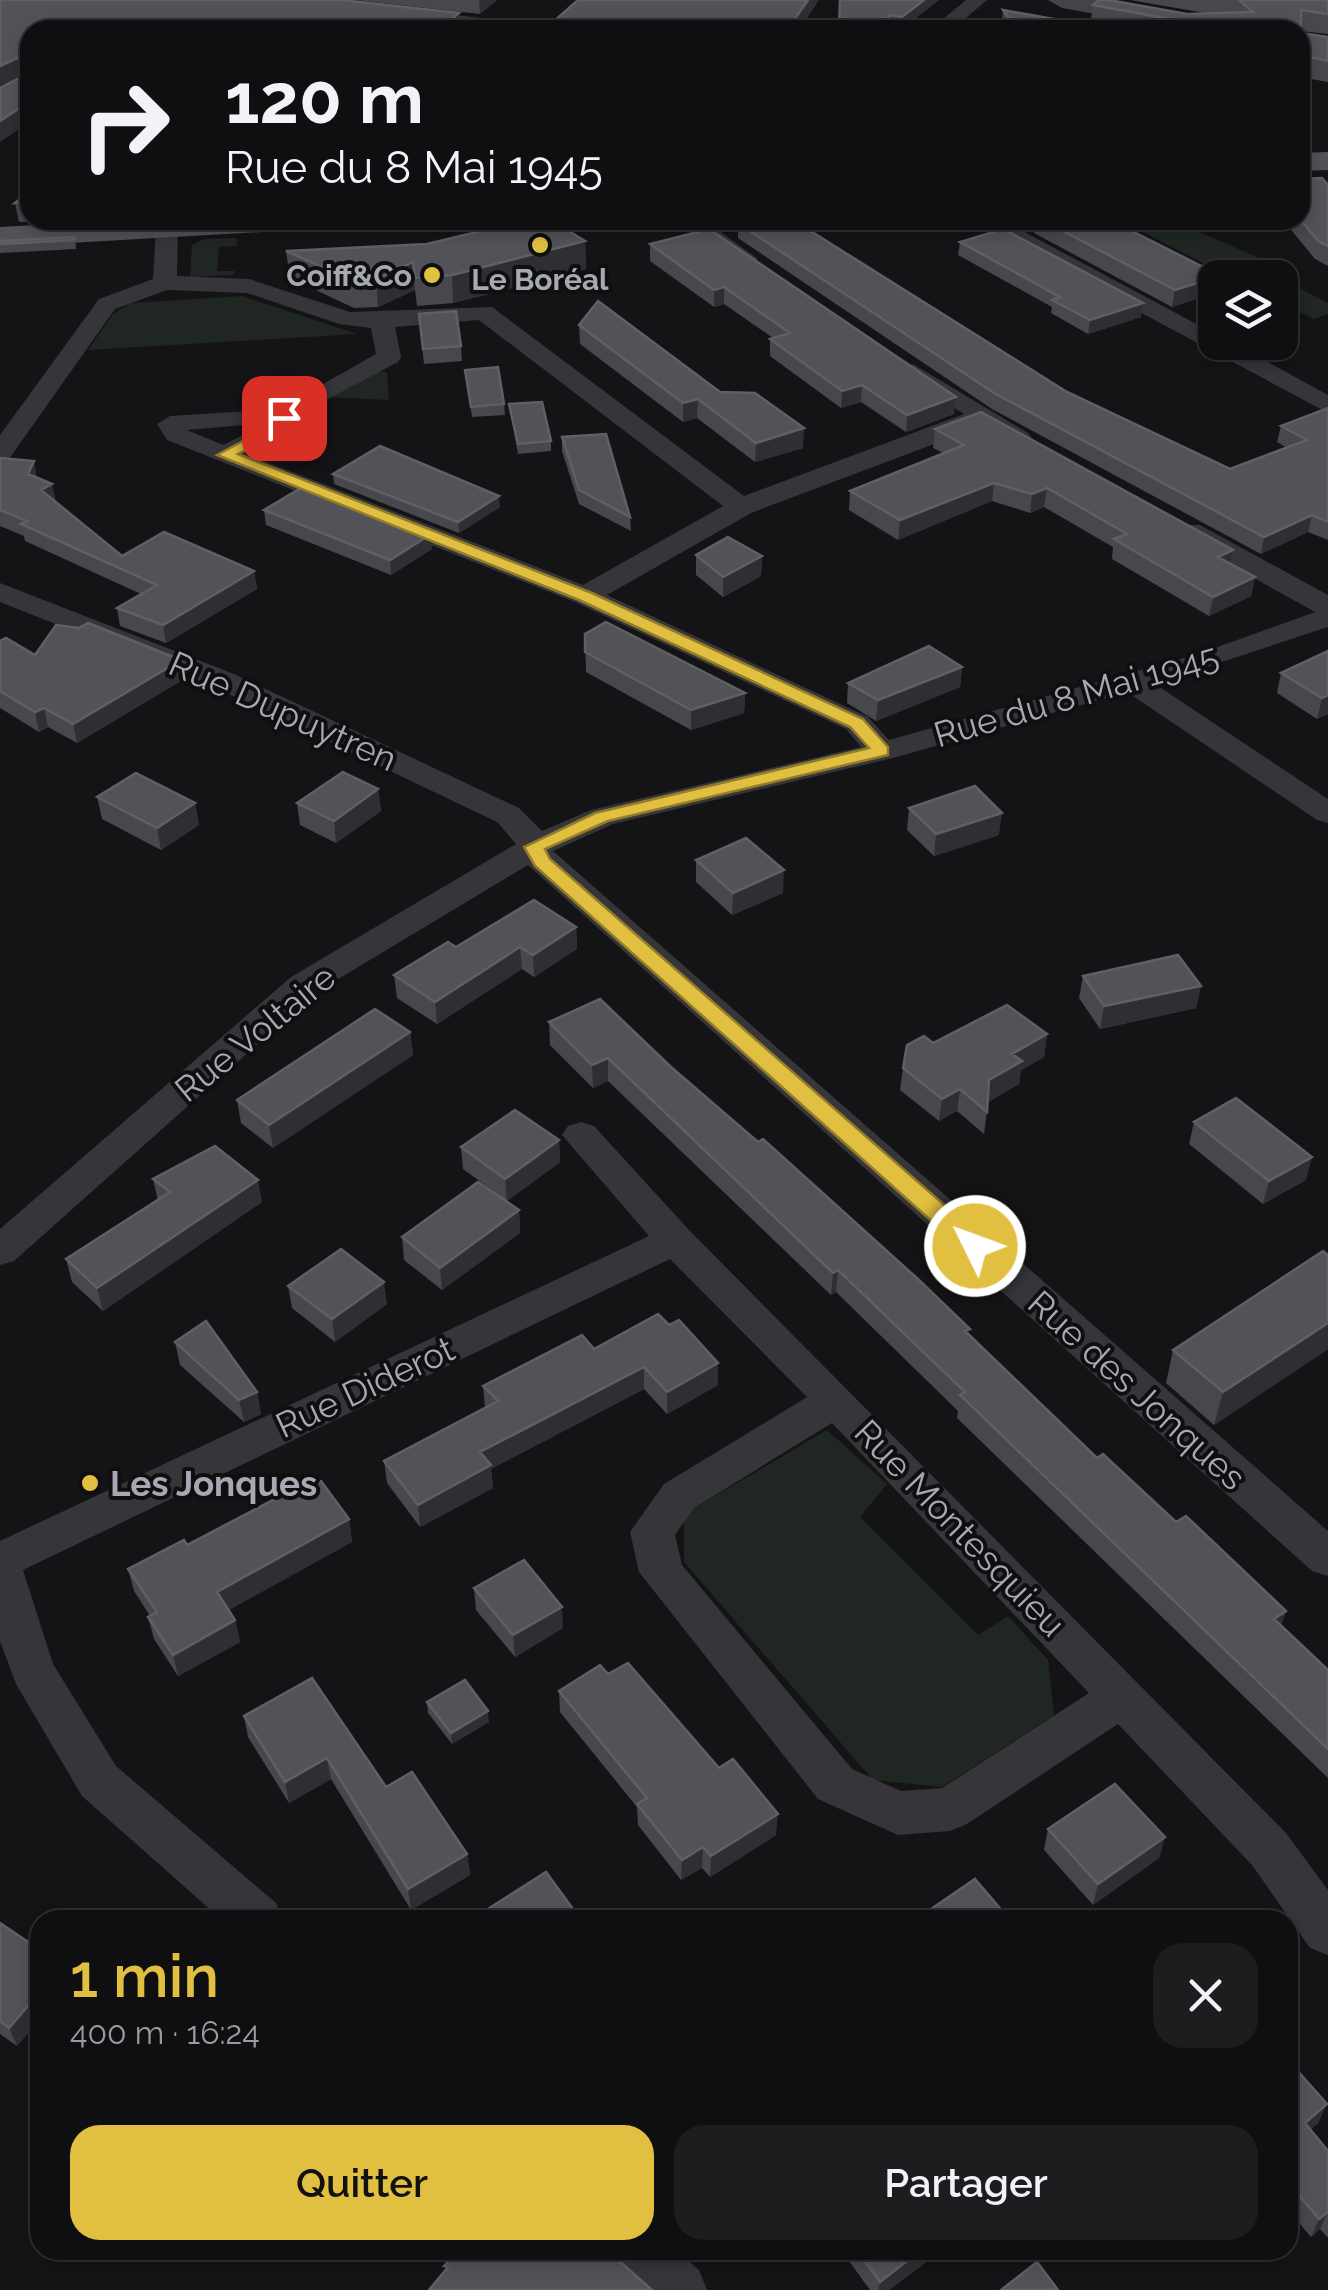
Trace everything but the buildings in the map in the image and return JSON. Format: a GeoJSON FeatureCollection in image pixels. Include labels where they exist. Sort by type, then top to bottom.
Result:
{"type":"FeatureCollection","features":[{"type":"Feature","properties":{"kind":"main road"},"geometry":{"type":"LineString","coordinates":[[0,236],[111,230]]}},
{"type":"Feature","properties":{"kind":"street"},"geometry":{"type":"LineString","coordinates":[[953,20],[978,0]]}},
{"type":"Feature","properties":{"kind":"street"},"geometry":{"type":"LineString","coordinates":[[1062,0],[1177,20]]}},
{"type":"Feature","properties":{"kind":"street"},"geometry":{"type":"LineString","coordinates":[[386,13],[447,20]]}},
{"type":"Feature","properties":{"kind":"street"},"geometry":{"type":"LineString","coordinates":[[164,283],[167,230]]}},
{"type":"Feature","properties":{"kind":"street"},"geometry":{"type":"LineString","coordinates":[[705,230],[771,275]]}},
{"type":"Feature","properties":{"kind":"street"},"geometry":{"type":"LineString","coordinates":[[1007,230],[1328,404]]}},
{"type":"Feature","properties":{"kind":"street"},"geometry":{"type":"LineString","coordinates":[[0,453],[107,304],[164,283],[249,286],[346,319],[382,322],[484,312],[740,507]]}},
{"type":"Feature","properties":{"kind":"street"},"geometry":{"type":"LineString","coordinates":[[284,418],[302,403],[389,357],[382,322]]}},
{"type":"Feature","properties":{"kind":"street"},"geometry":{"type":"LineString","coordinates":[[884,352],[980,417],[1050,454]]}},
{"type":"Feature","properties":{"kind":"street"},"geometry":{"type":"LineString","coordinates":[[284,418],[271,415],[170,424],[176,435],[224,455],[586,596],[857,723],[882,751]]}},
{"type":"Feature","properties":{"kind":"street"},"geometry":{"type":"LineString","coordinates":[[586,596],[740,507],[980,417]]}},
{"type":"Feature","properties":{"kind":"street"},"geometry":{"type":"LineString","coordinates":[[224,455],[284,425],[284,418]]}},
{"type":"Feature","properties":{"kind":"street"},"geometry":{"type":"LineString","coordinates":[[1170,520],[1328,606]]}},
{"type":"Feature","properties":{"kind":"street","name":"Rue Dupuytren"},"geometry":{"type":"LineString","coordinates":[[0,592],[223,680],[508,815]]}},
{"type":"Feature","properties":{"kind":"street","name":"Rue du 8 Mai 1945"},"geometry":{"type":"LineString","coordinates":[[534,847],[602,817],[882,751],[1208,660],[1328,617]]}},
{"type":"Feature","properties":{"kind":"street"},"geometry":{"type":"LineString","coordinates":[[1129,680],[1328,813]]}},
{"type":"Feature","properties":{"kind":"street","name":"Rue des Jonques"},"geometry":{"type":"LineString","coordinates":[[508,815],[526,831],[542,862],[1328,1558]]}},
{"type":"Feature","properties":{"kind":"street","name":"Rue Voltaire"},"geometry":{"type":"LineString","coordinates":[[0,1251],[303,986],[534,847]]}},
{"type":"Feature","properties":{"kind":"street","name":"Rue Montesquieu"},"geometry":{"type":"LineString","coordinates":[[581,1135],[675,1240],[836,1400],[1269,1849],[1328,1931]]}},
{"type":"Feature","properties":{"kind":"street","name":"Rue Diderot"},"geometry":{"type":"LineString","coordinates":[[0,1564],[675,1240]]}},
{"type":"Feature","properties":{"kind":"street"},"geometry":{"type":"LineString","coordinates":[[836,1400],[679,1496],[652,1532],[662,1572],[834,1784],[898,1813],[950,1808],[1122,1697]]}},
{"type":"Feature","properties":{"kind":"street"},"geometry":{"type":"LineString","coordinates":[[0,1564],[32,1670],[99,1780],[247,1910]]}},
{"type":"Feature","properties":{"kind":"street"},"geometry":{"type":"LineString","coordinates":[[644,2260],[678,2290]]}},
{"type":"Feature","properties":{"kind":"shaded area"},"geometry":{"type":"Polygon","coordinates":[[[1139,230],[1195,230],[1264,260],[1198,260],[1139,230]]]}},
{"type":"Feature","properties":{"kind":"shaded area"},"geometry":{"type":"Polygon","coordinates":[[[237,238],[237,246],[219,247],[217,271],[235,271],[233,275],[190,277],[192,245],[204,239],[237,238]]]}},
{"type":"Feature","properties":{"kind":"shaded area"},"geometry":{"type":"Polygon","coordinates":[[[1298,287],[1328,303],[1328,314],[1314,319],[1298,311],[1298,287]]]}},
{"type":"Feature","properties":{"kind":"shaded area"},"geometry":{"type":"Polygon","coordinates":[[[242,296],[357,334],[88,350],[113,314],[132,303],[242,296]]]}},
{"type":"Feature","properties":{"kind":"shaded area"},"geometry":{"type":"Polygon","coordinates":[[[376,372],[387,372],[389,400],[326,397],[376,372]]]}},
{"type":"Feature","properties":{"kind":"shaded area"},"geometry":{"type":"Polygon","coordinates":[[[827,1430],[887,1484],[860,1517],[978,1635],[1008,1616],[1048,1660],[1054,1715],[942,1787],[873,1780],[684,1562],[684,1514],[827,1430]]]}},
{"type":"Feature","properties":{"kind":"place","name":"Le Boréal"},"geometry":{"type":"Point","coordinates":[540,245]}},
{"type":"Feature","properties":{"kind":"place","name":"Coiff&Co"},"geometry":{"type":"Point","coordinates":[432,275]}},
{"type":"Feature","properties":{"kind":"place","name":"Les Jonques"},"geometry":{"type":"Point","coordinates":[90,1483]}},
{"type":"Feature","properties":{"kind":"route"},"geometry":{"type":"LineString","coordinates":[[284,418],[284,425],[224,455],[586,596],[857,723],[882,751],[602,817],[534,847],[542,862],[975,1246]]}}]}
